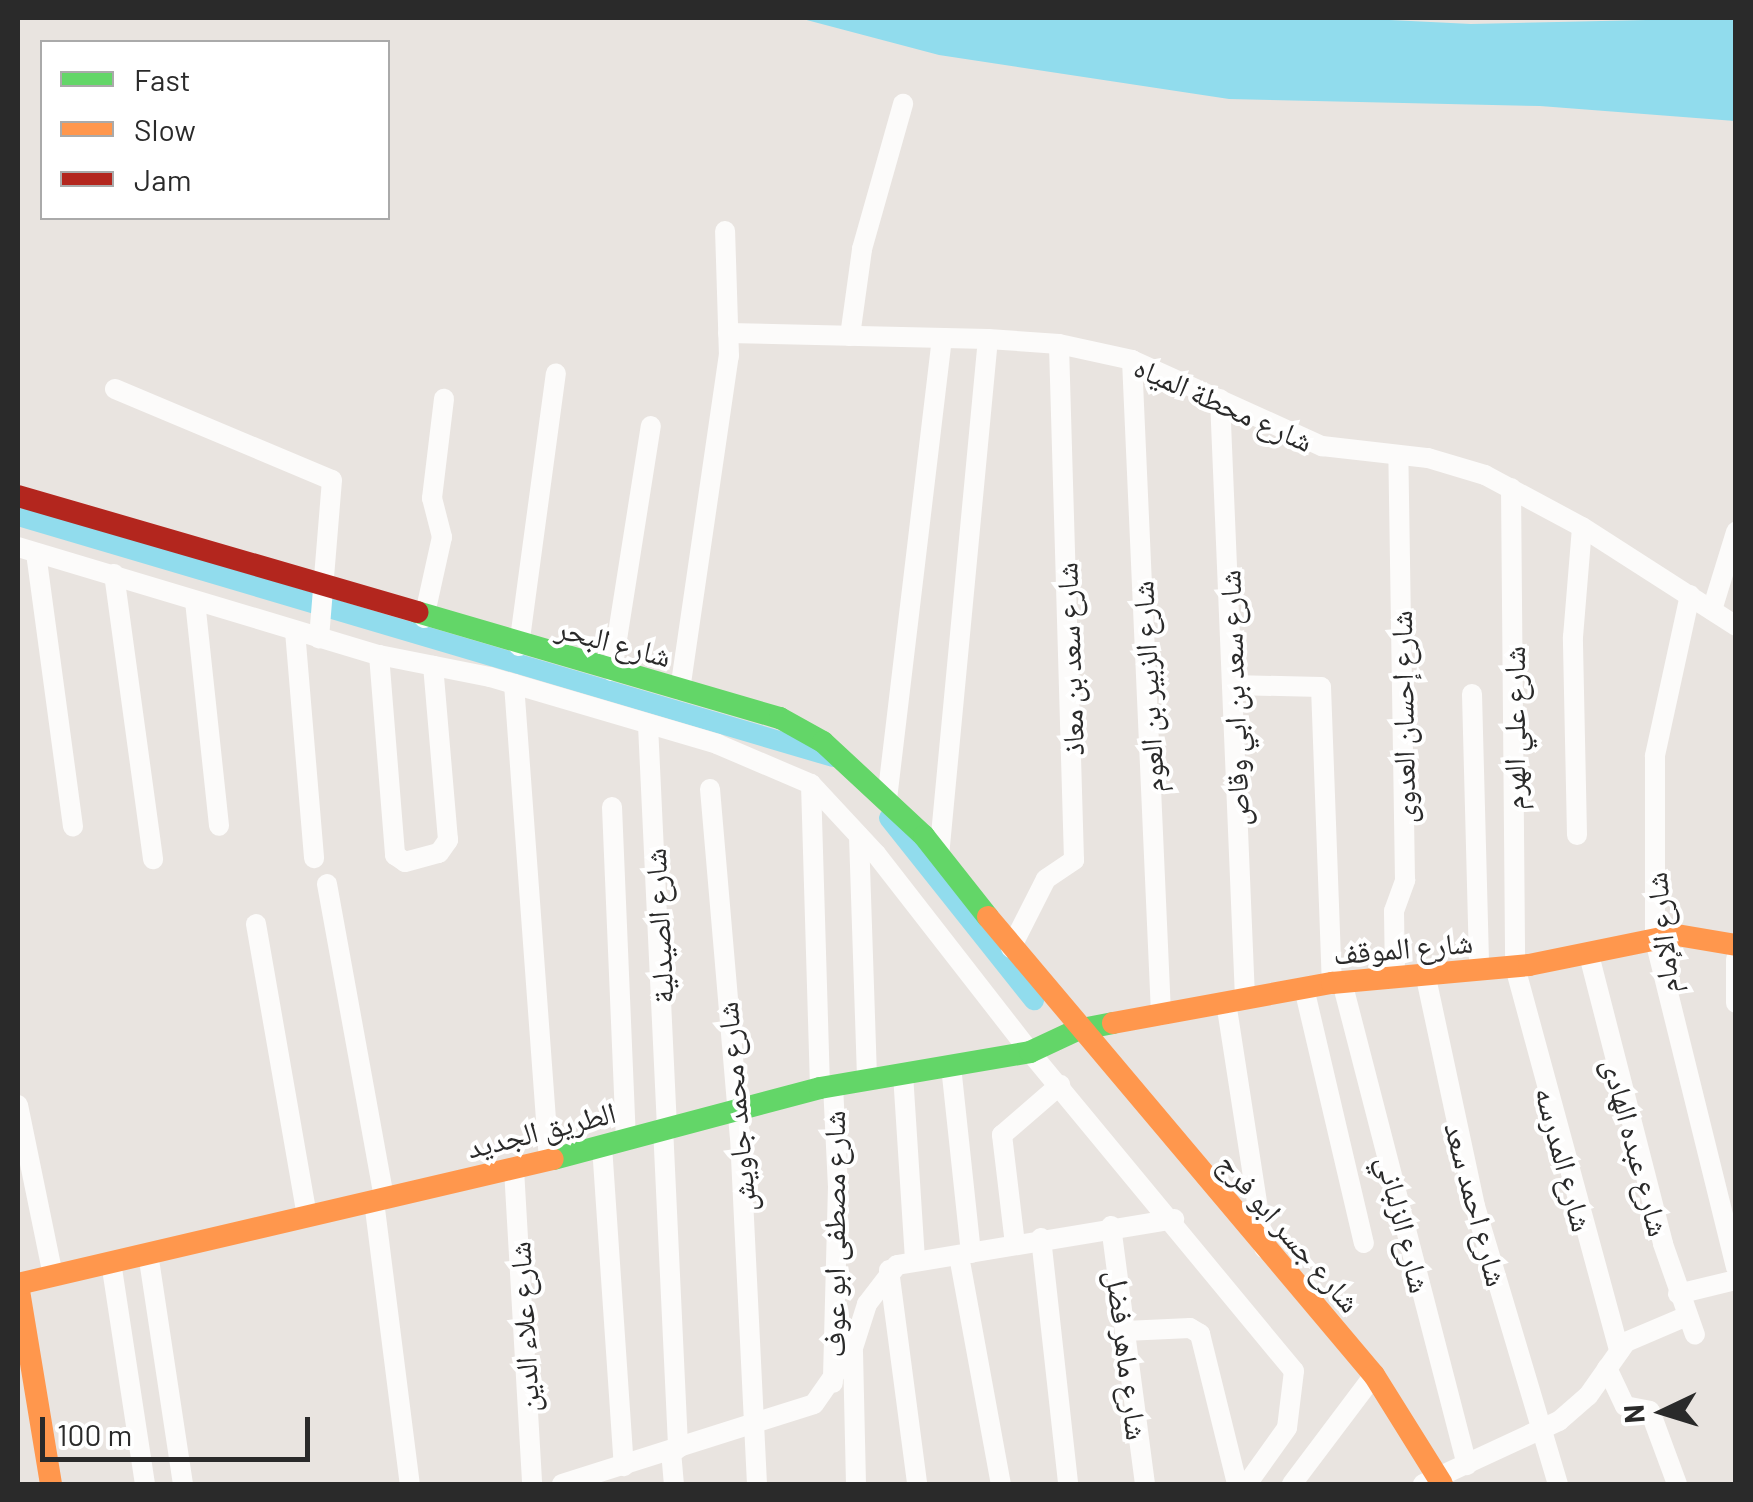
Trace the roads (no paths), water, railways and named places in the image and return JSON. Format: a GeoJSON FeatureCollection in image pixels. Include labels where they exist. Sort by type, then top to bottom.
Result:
{"type":"FeatureCollection","features":[{"type":"Feature","properties":{"kind":"street"},"geometry":{"type":"LineString","coordinates":[[850,336],[862,249],[903,104]]}},
{"type":"Feature","properties":{"kind":"street"},"geometry":{"type":"LineString","coordinates":[[680,690],[728,333],[726,231]]}},
{"type":"Feature","properties":{"kind":"street","name":"شارع محطة المياه"},"geometry":{"type":"LineString","coordinates":[[728,333],[988,339],[1059,344],[1132,360],[1322,446],[1457,465],[1511,488],[1582,527],[1736,626]]}},
{"type":"Feature","properties":{"kind":"street"},"geometry":{"type":"LineString","coordinates":[[886,798],[942,339]]}},
{"type":"Feature","properties":{"kind":"street"},"geometry":{"type":"LineString","coordinates":[[939,856],[988,339]]}},
{"type":"Feature","properties":{"kind":"street","name":"شارع سعد بن معاذ"},"geometry":{"type":"LineString","coordinates":[[1011,948],[1046,880],[1074,860],[1059,344]]}},
{"type":"Feature","properties":{"kind":"street","name":"شارع الزبير بن العوم"},"geometry":{"type":"LineString","coordinates":[[1132,360],[1161,1014]]}},
{"type":"Feature","properties":{"kind":"street"},"geometry":{"type":"LineString","coordinates":[[519,646],[556,374]]}},
{"type":"Feature","properties":{"kind":"street"},"geometry":{"type":"LineString","coordinates":[[115,389],[327,474],[335,491],[319,638]]}},
{"type":"Feature","properties":{"kind":"street"},"geometry":{"type":"LineString","coordinates":[[424,618],[442,537],[432,498],[444,399]]}},
{"type":"Feature","properties":{"kind":"street","name":"شارع سعد بن ابي وقاص"},"geometry":{"type":"LineString","coordinates":[[1220,399],[1232,684],[1236,1000],[1265,1250]]}},
{"type":"Feature","properties":{"kind":"street"},"geometry":{"type":"LineString","coordinates":[[612,671],[652,426]]}},
{"type":"Feature","properties":{"kind":"street","name":"شارع إحسان العدوى"},"geometry":{"type":"LineString","coordinates":[[1396,976],[1394,911],[1405,880],[1398,456]]}},
{"type":"Feature","properties":{"kind":"street","name":"شارع علي الهرم"},"geometry":{"type":"LineString","coordinates":[[1511,488],[1515,967]]}},
{"type":"Feature","properties":{"kind":"street","name":"شارع البحر"},"geometry":{"type":"LineString","coordinates":[[18,496],[519,646],[780,718],[822,742],[886,798],[939,856],[1077,1030]]}},
{"type":"Feature","properties":{"kind":"street"},"geometry":{"type":"LineString","coordinates":[[1577,835],[1573,637],[1582,527]]}},
{"type":"Feature","properties":{"kind":"street"},"geometry":{"type":"LineString","coordinates":[[1712,610],[1736,532]]}},
{"type":"Feature","properties":{"kind":"street"},"geometry":{"type":"LineString","coordinates":[[73,827],[27,550],[379,655],[514,684],[717,744],[810,784],[859,836],[1030,1052],[1174,1219],[1294,1371],[1287,1428],[1247,1484]]}},
{"type":"Feature","properties":{"kind":"street"},"geometry":{"type":"LineString","coordinates":[[114,574],[154,859]]}},
{"type":"Feature","properties":{"kind":"street","name":"شارع الإمام"},"geometry":{"type":"LineString","coordinates":[[1690,595],[1655,756],[1656,940],[1729,1214],[1736,1266]]}},
{"type":"Feature","properties":{"kind":"street"},"geometry":{"type":"LineString","coordinates":[[196,601],[219,826]]}},
{"type":"Feature","properties":{"kind":"street"},"geometry":{"type":"LineString","coordinates":[[295,631],[314,858]]}},
{"type":"Feature","properties":{"kind":"street"},"geometry":{"type":"LineString","coordinates":[[379,655],[395,855],[405,862],[439,853],[448,840],[433,666]]}},
{"type":"Feature","properties":{"kind":"street"},"geometry":{"type":"LineString","coordinates":[[514,684],[549,1160]]}},
{"type":"Feature","properties":{"kind":"street","name":"شارع الزلباني"},"geometry":{"type":"LineString","coordinates":[[1232,684],[1321,687],[1337,982],[1467,1465]]}},
{"type":"Feature","properties":{"kind":"street"},"geometry":{"type":"LineString","coordinates":[[1472,694],[1479,969]]}},
{"type":"Feature","properties":{"kind":"street","name":"شارع الصيدلية"},"geometry":{"type":"LineString","coordinates":[[648,725],[665,1127],[674,1484]]}},
{"type":"Feature","properties":{"kind":"street","name":"شارع مصطفى ابو عوف"},"geometry":{"type":"LineString","coordinates":[[810,784],[826,1087],[838,1186],[833,1383]]}},
{"type":"Feature","properties":{"kind":"street","name":"شارع محمد جاويش"},"geometry":{"type":"LineString","coordinates":[[710,790],[736,1108],[757,1484]]}},
{"type":"Feature","properties":{"kind":"street"},"geometry":{"type":"LineString","coordinates":[[612,807],[626,1140]]}},
{"type":"Feature","properties":{"kind":"street"},"geometry":{"type":"LineString","coordinates":[[859,836],[867,1080]]}},
{"type":"Feature","properties":{"kind":"street"},"geometry":{"type":"LineString","coordinates":[[328,884],[379,1200],[410,1484]]}},
{"type":"Feature","properties":{"kind":"street"},"geometry":{"type":"LineString","coordinates":[[256,924],[306,1216]]}},
{"type":"Feature","properties":{"kind":"street","name":"شارع الموقف"},"geometry":{"type":"LineString","coordinates":[[1077,1030],[1337,982],[1515,967],[1677,935],[1736,944]]}},
{"type":"Feature","properties":{"kind":"street","name":"شارع عبده الهادى"},"geometry":{"type":"LineString","coordinates":[[1589,955],[1678,1294],[1691,1326],[1635,1336],[1613,1360]]}},
{"type":"Feature","properties":{"kind":"street"},"geometry":{"type":"LineString","coordinates":[[1736,959],[1736,1003]]}},
{"type":"Feature","properties":{"kind":"street","name":"شارع المدرسه"},"geometry":{"type":"LineString","coordinates":[[1515,967],[1625,1406],[1650,1411],[1677,1484]]}},
{"type":"Feature","properties":{"kind":"street","name":"شارع احمد سعد"},"geometry":{"type":"LineString","coordinates":[[1425,973],[1475,1206],[1558,1484]]}},
{"type":"Feature","properties":{"kind":"street"},"geometry":{"type":"LineString","coordinates":[[1304,988],[1364,1243]]}},
{"type":"Feature","properties":{"kind":"street","name":"الطريق الجديد"},"geometry":{"type":"LineString","coordinates":[[18,1284],[514,1169],[826,1087],[1030,1052],[1077,1030]]}},
{"type":"Feature","properties":{"kind":"street","name":"شارع جسر ابو فرج"},"geometry":{"type":"LineString","coordinates":[[1077,1030],[1374,1375],[1435,1482]]}},
{"type":"Feature","properties":{"kind":"street"},"geometry":{"type":"LineString","coordinates":[[952,1066],[965,1254],[1002,1484]]}},
{"type":"Feature","properties":{"kind":"street"},"geometry":{"type":"LineString","coordinates":[[902,1074],[915,1260]]}},
{"type":"Feature","properties":{"kind":"street"},"geometry":{"type":"LineString","coordinates":[[1014,1244],[1002,1135],[1060,1085]]}},
{"type":"Feature","properties":{"kind":"street"},"geometry":{"type":"LineString","coordinates":[[18,1105],[53,1275]]}},
{"type":"Feature","properties":{"kind":"street"},"geometry":{"type":"LineString","coordinates":[[602,1146],[620,1472]]}},
{"type":"Feature","properties":{"kind":"street","name":"شارع علاء الدين"},"geometry":{"type":"LineString","coordinates":[[514,1169],[532,1484]]}},
{"type":"Feature","properties":{"kind":"street"},"geometry":{"type":"LineString","coordinates":[[562,1484],[620,1472],[814,1404],[833,1383],[853,1348],[867,1304],[889,1270],[915,1260],[1174,1219]]}},
{"type":"Feature","properties":{"kind":"street","name":"شارع ماهر فضل"},"geometry":{"type":"LineString","coordinates":[[1111,1226],[1145,1484]]}},
{"type":"Feature","properties":{"kind":"street"},"geometry":{"type":"LineString","coordinates":[[1041,1238],[1068,1484]]}},
{"type":"Feature","properties":{"kind":"street"},"geometry":{"type":"LineString","coordinates":[[148,1254],[183,1484]]}},
{"type":"Feature","properties":{"kind":"street"},"geometry":{"type":"LineString","coordinates":[[110,1262],[145,1484]]}},
{"type":"Feature","properties":{"kind":"street"},"geometry":{"type":"LineString","coordinates":[[889,1270],[917,1484]]}},
{"type":"Feature","properties":{"kind":"street"},"geometry":{"type":"LineString","coordinates":[[1678,1294],[1736,1280]]}},
{"type":"Feature","properties":{"kind":"street"},"geometry":{"type":"LineString","coordinates":[[18,1284],[51,1484]]}},
{"type":"Feature","properties":{"kind":"street"},"geometry":{"type":"LineString","coordinates":[[1125,1331],[1190,1328],[1200,1334],[1237,1484]]}},
{"type":"Feature","properties":{"kind":"street"},"geometry":{"type":"LineString","coordinates":[[853,1348],[856,1484]]}},
{"type":"Feature","properties":{"kind":"street"},"geometry":{"type":"LineString","coordinates":[[1435,1482],[1544,1432],[1588,1396],[1613,1360]]}},
{"type":"Feature","properties":{"kind":"street"},"geometry":{"type":"LineString","coordinates":[[1292,1484],[1374,1375]]}},
{"type":"Feature","properties":{"kind":"water"},"geometry":{"type":"Polygon","coordinates":[[[799,18],[1350,18],[1471,24],[1735,18],[1735,121],[1540,106],[1229,99],[939,55],[799,18]]]}},
{"type":"Feature","properties":{"kind":"waterway"},"geometry":{"type":"LineString","coordinates":[[18,516],[833,757]]}},
{"type":"Feature","properties":{"kind":"waterway"},"geometry":{"type":"LineString","coordinates":[[889,818],[1034,1000]]}}]}
